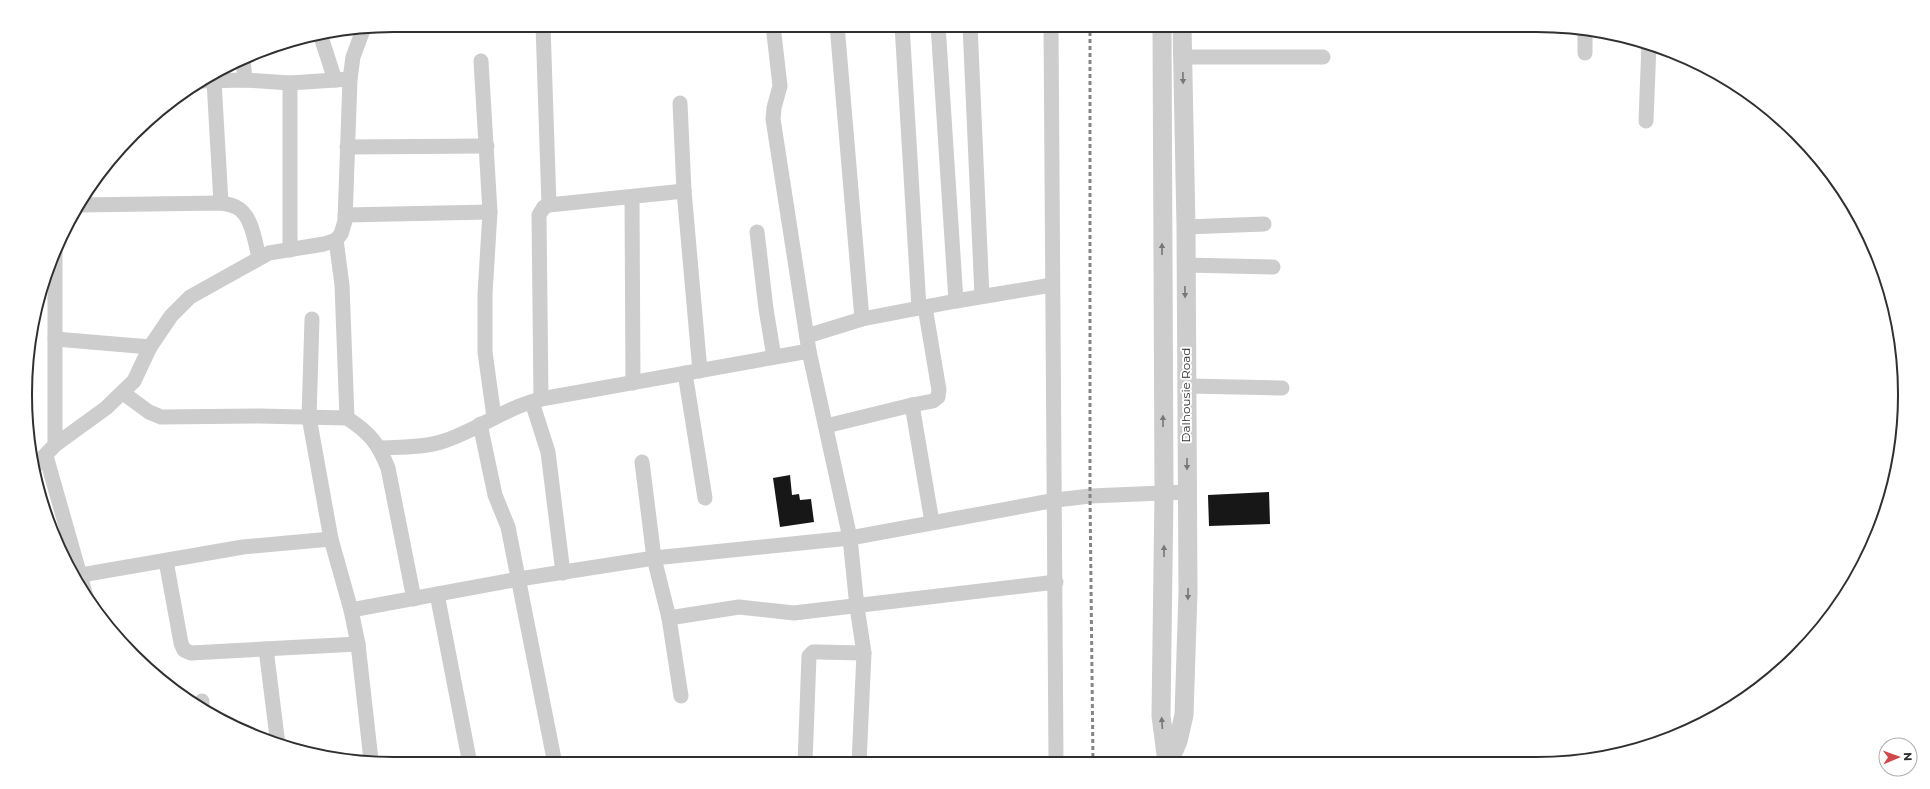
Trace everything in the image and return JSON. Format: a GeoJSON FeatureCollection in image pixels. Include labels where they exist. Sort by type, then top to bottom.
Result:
{"type":"FeatureCollection","features":[{"type":"Feature","properties":{"kind":"street"},"geometry":{"type":"LineString","coordinates":[[543,32],[548,206]]}},
{"type":"Feature","properties":{"kind":"street"},"geometry":{"type":"LineString","coordinates":[[774,32],[780,86],[774,108],[773,119],[809,351],[850,538],[857,607],[864,653],[860,757]]}},
{"type":"Feature","properties":{"kind":"street"},"geometry":{"type":"LineString","coordinates":[[838,32],[862,319]]}},
{"type":"Feature","properties":{"kind":"street"},"geometry":{"type":"LineString","coordinates":[[826,426],[912,404],[932,401],[938,397],[922,308],[902,32]]}},
{"type":"Feature","properties":{"kind":"street"},"geometry":{"type":"LineString","coordinates":[[938,32],[956,300]]}},
{"type":"Feature","properties":{"kind":"street"},"geometry":{"type":"LineString","coordinates":[[970,32],[982,296]]}},
{"type":"Feature","properties":{"kind":"street"},"geometry":{"type":"LineString","coordinates":[[1051,32],[1052,285],[1056,500],[1056,757]]}},
{"type":"Feature","properties":{"kind":"street","name":"Dalhousie Road"},"geometry":{"type":"LineString","coordinates":[[1162,32],[1164,492],[1161,716],[1167,757]]}},
{"type":"Feature","properties":{"kind":"street","name":"Dalhousie Road"},"geometry":{"type":"LineString","coordinates":[[1170,757],[1178,741],[1184,715],[1188,592],[1185,265],[1186,227],[1182,32]]}},
{"type":"Feature","properties":{"kind":"street"},"geometry":{"type":"LineString","coordinates":[[342,79],[353,57],[362,34]]}},
{"type":"Feature","properties":{"kind":"street"},"geometry":{"type":"LineString","coordinates":[[1585,35],[1585,53]]}},
{"type":"Feature","properties":{"kind":"street"},"geometry":{"type":"LineString","coordinates":[[39,462],[50,451],[123,393],[134,381],[150,347],[171,316],[190,297],[268,253],[324,244],[336,240],[341,234],[345,215],[347,146],[342,79],[322,39]]}},
{"type":"Feature","properties":{"kind":"street"},"geometry":{"type":"LineString","coordinates":[[1646,122],[1653,51]]}},
{"type":"Feature","properties":{"kind":"street"},"geometry":{"type":"LineString","coordinates":[[1183,56],[1323,57]]}},
{"type":"Feature","properties":{"kind":"street"},"geometry":{"type":"LineString","coordinates":[[481,60],[490,212],[485,294],[485,352],[494,417]]}},
{"type":"Feature","properties":{"kind":"street"},"geometry":{"type":"LineString","coordinates":[[244,65],[245,80]]}},
{"type":"Feature","properties":{"kind":"street"},"geometry":{"type":"LineString","coordinates":[[213,81],[245,80],[290,83],[342,79]]}},
{"type":"Feature","properties":{"kind":"street"},"geometry":{"type":"LineString","coordinates":[[290,83],[290,250]]}},
{"type":"Feature","properties":{"kind":"street"},"geometry":{"type":"LineString","coordinates":[[207,84],[221,203]]}},
{"type":"Feature","properties":{"kind":"street"},"geometry":{"type":"LineString","coordinates":[[680,103],[692,372],[705,498]]}},
{"type":"Feature","properties":{"kind":"street"},"geometry":{"type":"LineString","coordinates":[[347,146],[487,146]]}},
{"type":"Feature","properties":{"kind":"street"},"geometry":{"type":"LineString","coordinates":[[563,573],[548,452],[537,400],[539,214],[544,207],[548,206],[684,191]]}},
{"type":"Feature","properties":{"kind":"street"},"geometry":{"type":"LineString","coordinates":[[632,196],[633,383]]}},
{"type":"Feature","properties":{"kind":"street"},"geometry":{"type":"LineString","coordinates":[[86,205],[221,203],[238,207],[249,223],[259,257]]}},
{"type":"Feature","properties":{"kind":"street"},"geometry":{"type":"LineString","coordinates":[[345,215],[490,212]]}},
{"type":"Feature","properties":{"kind":"street"},"geometry":{"type":"LineString","coordinates":[[1186,227],[1264,224]]}},
{"type":"Feature","properties":{"kind":"street"},"geometry":{"type":"LineString","coordinates":[[757,232],[766,309],[774,358]]}},
{"type":"Feature","properties":{"kind":"street"},"geometry":{"type":"LineString","coordinates":[[336,240],[342,285],[347,418]]}},
{"type":"Feature","properties":{"kind":"street"},"geometry":{"type":"LineString","coordinates":[[1185,265],[1273,268]]}},
{"type":"Feature","properties":{"kind":"street"},"geometry":{"type":"LineString","coordinates":[[55,268],[55,340],[50,451],[80,574]]}},
{"type":"Feature","properties":{"kind":"street"},"geometry":{"type":"LineString","coordinates":[[807,336],[862,319],[956,300],[1052,285]]}},
{"type":"Feature","properties":{"kind":"street"},"geometry":{"type":"LineString","coordinates":[[312,319],[309,417],[330,539],[351,610],[358,644],[371,756]]}},
{"type":"Feature","properties":{"kind":"street"},"geometry":{"type":"LineString","coordinates":[[55,340],[150,347]]}},
{"type":"Feature","properties":{"kind":"street"},"geometry":{"type":"LineString","coordinates":[[380,448],[441,442],[494,417],[537,400],[809,351]]}},
{"type":"Feature","properties":{"kind":"street"},"geometry":{"type":"LineString","coordinates":[[1187,386],[1282,388]]}},
{"type":"Feature","properties":{"kind":"street"},"geometry":{"type":"LineString","coordinates":[[123,393],[150,412],[161,417],[347,418],[372,438],[380,448],[388,468],[414,599]]}},
{"type":"Feature","properties":{"kind":"street"},"geometry":{"type":"LineString","coordinates":[[912,404],[932,522]]}},
{"type":"Feature","properties":{"kind":"street"},"geometry":{"type":"LineString","coordinates":[[480,424],[495,495],[508,527],[554,757]]}},
{"type":"Feature","properties":{"kind":"street"},"geometry":{"type":"LineString","coordinates":[[642,462],[654,558],[669,618],[681,696]]}},
{"type":"Feature","properties":{"kind":"street"},"geometry":{"type":"LineString","coordinates":[[351,610],[519,579],[654,558],[850,538],[1056,500],[1090,496],[1187,492]]}},
{"type":"Feature","properties":{"kind":"street"},"geometry":{"type":"LineString","coordinates":[[80,575],[243,547],[330,539]]}},
{"type":"Feature","properties":{"kind":"street"},"geometry":{"type":"LineString","coordinates":[[166,561],[181,643],[184,650],[191,653],[358,644]]}},
{"type":"Feature","properties":{"kind":"street"},"geometry":{"type":"LineString","coordinates":[[669,618],[739,607],[794,613],[857,607],[1056,582]]}},
{"type":"Feature","properties":{"kind":"street"},"geometry":{"type":"LineString","coordinates":[[437,594],[469,757]]}},
{"type":"Feature","properties":{"kind":"street"},"geometry":{"type":"LineString","coordinates":[[266,649],[277,738]]}},
{"type":"Feature","properties":{"kind":"street"},"geometry":{"type":"LineString","coordinates":[[805,757],[808,656],[813,652],[864,653]]}},
{"type":"Feature","properties":{"kind":"building"},"geometry":{"type":"Polygon","coordinates":[[[790,475],[792,495],[799,494],[800,500],[811,499],[814,522],[780,527],[773,478],[790,475]]]}},
{"type":"Feature","properties":{"kind":"building"},"geometry":{"type":"Polygon","coordinates":[[[1269,492],[1270,524],[1209,526],[1208,495],[1269,492]]]}},
{"type":"Feature","properties":{"kind":"railway"},"geometry":{"type":"LineString","coordinates":[[1090,32],[1090,496],[1093,757]]}}]}
